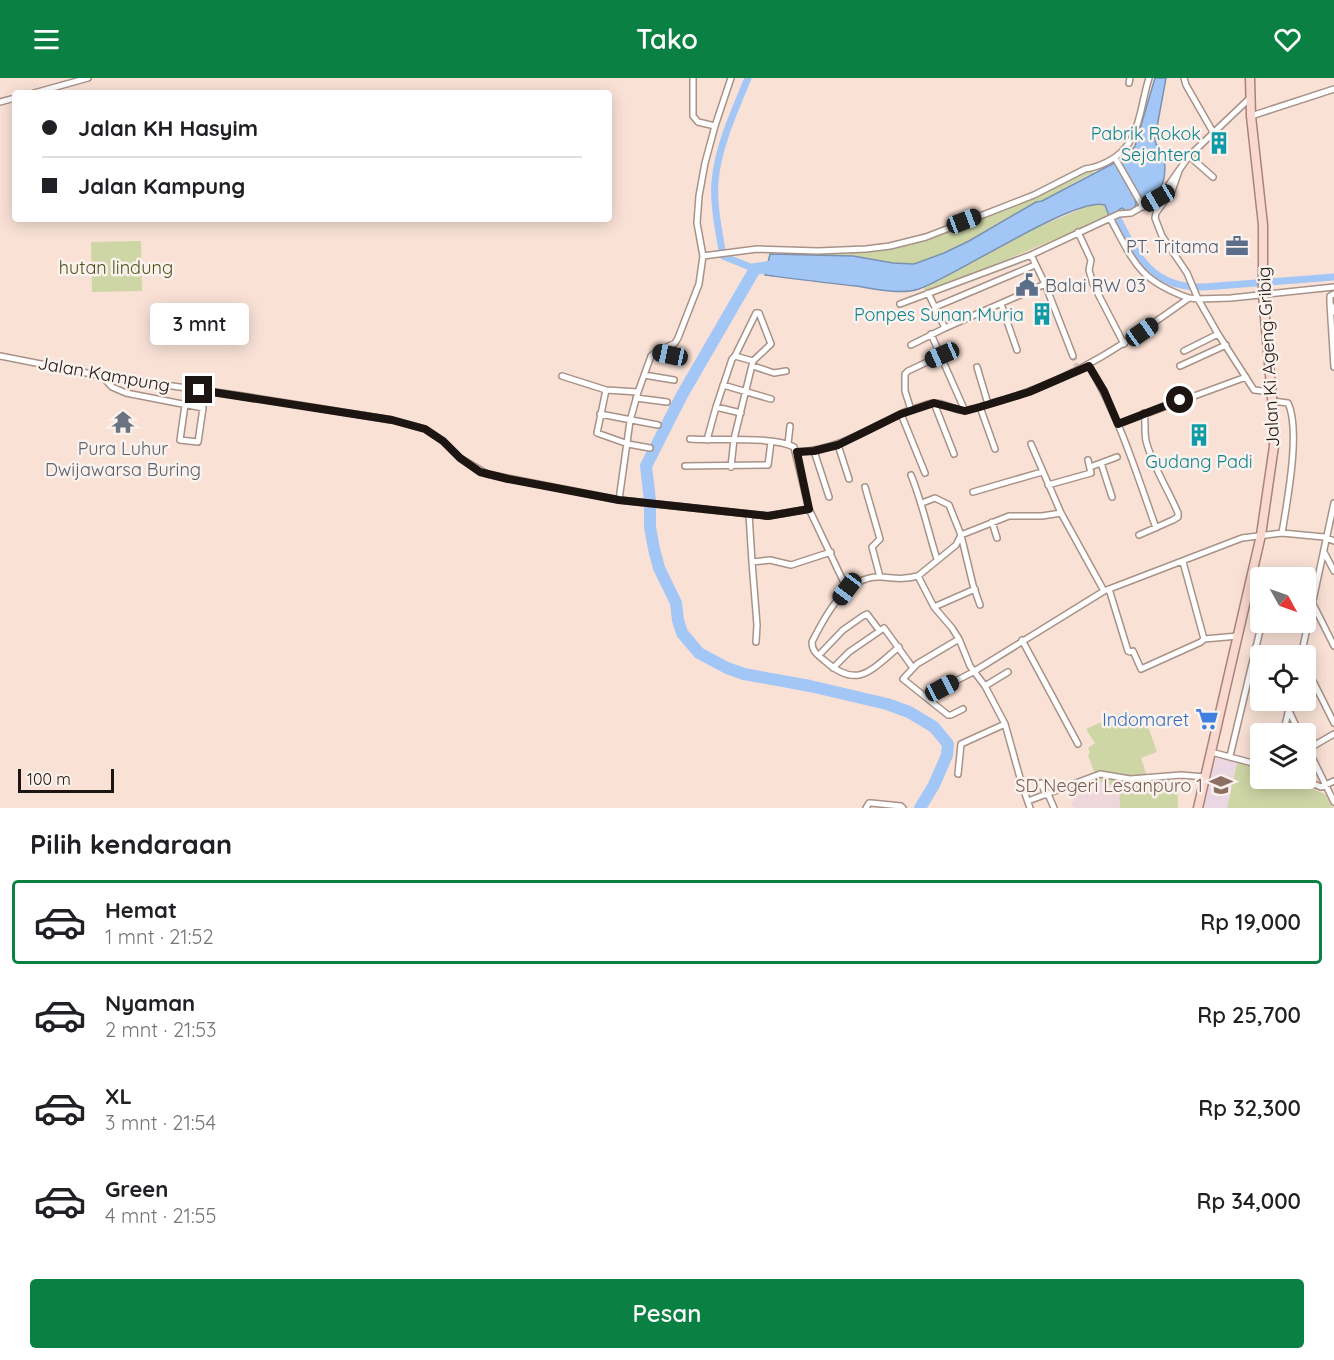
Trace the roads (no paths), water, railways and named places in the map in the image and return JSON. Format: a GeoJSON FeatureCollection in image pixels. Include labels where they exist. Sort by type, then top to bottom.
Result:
{"type":"FeatureCollection","features":[{"type":"Feature","properties":{"kind":"main road","name":"Jalan Ki Ageng Gribig"},"geometry":{"type":"LineString","coordinates":[[1198,808],[1261,535],[1273,453],[1272,401],[1263,278],[1263,225],[1251,116],[1250,78]]}},
{"type":"Feature","properties":{"kind":"street"},"geometry":{"type":"LineString","coordinates":[[45,90],[88,78]]}},
{"type":"Feature","properties":{"kind":"street"},"geometry":{"type":"LineString","coordinates":[[693,78],[693,116],[698,122],[715,126]]}},
{"type":"Feature","properties":{"kind":"street"},"geometry":{"type":"LineString","coordinates":[[619,500],[630,421],[644,375],[651,357],[675,343],[699,284],[703,256],[697,224],[699,196],[715,126],[731,78]]}},
{"type":"Feature","properties":{"kind":"street"},"geometry":{"type":"LineString","coordinates":[[703,256],[757,249],[818,251],[866,249],[926,237],[1034,195],[1085,169],[1116,160],[1134,136],[1149,78]]}},
{"type":"Feature","properties":{"kind":"street"},"geometry":{"type":"LineString","coordinates":[[1184,78],[1191,95],[1213,132]]}},
{"type":"Feature","properties":{"kind":"street"},"geometry":{"type":"LineString","coordinates":[[1251,116],[1334,90]]}},
{"type":"Feature","properties":{"kind":"street"},"geometry":{"type":"LineString","coordinates":[[900,304],[1031,255],[1111,217],[1128,214],[1141,204],[1163,194],[1190,156],[1250,98]]}},
{"type":"Feature","properties":{"kind":"street"},"geometry":{"type":"LineString","coordinates":[[1190,156],[1213,177]]}},
{"type":"Feature","properties":{"kind":"street"},"geometry":{"type":"LineString","coordinates":[[1116,160],[1141,204]]}},
{"type":"Feature","properties":{"kind":"street"},"geometry":{"type":"LineString","coordinates":[[1182,165],[1172,191],[1156,213],[1155,218],[1162,236],[1192,282],[1218,334],[1254,390],[1263,391],[1271,388]]}},
{"type":"Feature","properties":{"kind":"street"},"geometry":{"type":"LineString","coordinates":[[1111,217],[1138,268],[1156,284],[1189,298]]}},
{"type":"Feature","properties":{"kind":"street"},"geometry":{"type":"LineString","coordinates":[[1078,232],[1091,260],[1089,270],[1093,284],[1124,344]]}},
{"type":"Feature","properties":{"kind":"street"},"geometry":{"type":"LineString","coordinates":[[1031,255],[1073,356]]}},
{"type":"Feature","properties":{"kind":"street"},"geometry":{"type":"LineString","coordinates":[[935,307],[1035,265]]}},
{"type":"Feature","properties":{"kind":"street"},"geometry":{"type":"LineString","coordinates":[[911,345],[1045,284]]}},
{"type":"Feature","properties":{"kind":"street"},"geometry":{"type":"LineString","coordinates":[[797,452],[814,451],[838,445],[901,414],[934,403],[965,411],[1029,392],[1077,369],[1089,366],[1189,298],[1264,294],[1334,286]]}},
{"type":"Feature","properties":{"kind":"street"},"geometry":{"type":"LineString","coordinates":[[928,294],[945,328]]}},
{"type":"Feature","properties":{"kind":"street"},"geometry":{"type":"LineString","coordinates":[[1334,294],[1329,297],[1334,367]]}},
{"type":"Feature","properties":{"kind":"street"},"geometry":{"type":"LineString","coordinates":[[1330,303],[1334,312]]}},
{"type":"Feature","properties":{"kind":"street"},"geometry":{"type":"LineString","coordinates":[[1001,304],[1017,350]]}},
{"type":"Feature","properties":{"kind":"street"},"geometry":{"type":"LineString","coordinates":[[707,440],[730,361],[758,313],[771,344],[753,363],[734,439],[731,466]]}},
{"type":"Feature","properties":{"kind":"street"},"geometry":{"type":"LineString","coordinates":[[931,334],[965,411]]}},
{"type":"Feature","properties":{"kind":"street"},"geometry":{"type":"LineString","coordinates":[[1184,351],[1218,334]]}},
{"type":"Feature","properties":{"kind":"street"},"geometry":{"type":"LineString","coordinates":[[1180,366],[1226,345]]}},
{"type":"Feature","properties":{"kind":"street"},"geometry":{"type":"LineString","coordinates":[[656,352],[684,358]]}},
{"type":"Feature","properties":{"kind":"street"},"geometry":{"type":"LineString","coordinates":[[911,410],[905,391],[905,374],[942,355]]}},
{"type":"Feature","properties":{"kind":"street","name":"Jalan Kampung"},"geometry":{"type":"LineString","coordinates":[[0,356],[102,376],[392,420],[425,429],[443,441],[460,458],[487,474],[619,500],[768,516],[809,509]]}},
{"type":"Feature","properties":{"kind":"street"},"geometry":{"type":"LineString","coordinates":[[735,356],[774,373],[786,371]]}},
{"type":"Feature","properties":{"kind":"street"},"geometry":{"type":"LineString","coordinates":[[1089,366],[1104,391],[1118,424],[1156,528]]}},
{"type":"Feature","properties":{"kind":"street"},"geometry":{"type":"LineString","coordinates":[[977,367],[988,404]]}},
{"type":"Feature","properties":{"kind":"street"},"geometry":{"type":"LineString","coordinates":[[644,375],[674,380]]}},
{"type":"Feature","properties":{"kind":"street"},"geometry":{"type":"LineString","coordinates":[[102,376],[112,387],[126,393],[185,405],[205,410],[198,442],[180,440],[185,405]]}},
{"type":"Feature","properties":{"kind":"street"},"geometry":{"type":"LineString","coordinates":[[562,376],[606,390],[667,402]]}},
{"type":"Feature","properties":{"kind":"street"},"geometry":{"type":"LineString","coordinates":[[1118,424],[1246,377]]}},
{"type":"Feature","properties":{"kind":"street"},"geometry":{"type":"LineString","coordinates":[[723,385],[771,399]]}},
{"type":"Feature","properties":{"kind":"street"},"geometry":{"type":"LineString","coordinates":[[606,390],[597,433],[628,444],[650,448]]}},
{"type":"Feature","properties":{"kind":"street"},"geometry":{"type":"LineString","coordinates":[[1272,401],[1288,402],[1292,433],[1293,458],[1282,533]]}},
{"type":"Feature","properties":{"kind":"street"},"geometry":{"type":"LineString","coordinates":[[934,403],[954,454]]}},
{"type":"Feature","properties":{"kind":"street"},"geometry":{"type":"LineString","coordinates":[[716,407],[741,413]]}},
{"type":"Feature","properties":{"kind":"street"},"geometry":{"type":"LineString","coordinates":[[980,407],[995,448]]}},
{"type":"Feature","properties":{"kind":"street"},"geometry":{"type":"LineString","coordinates":[[1139,535],[1177,518],[1178,513],[1159,478],[1151,456],[1145,434],[1144,413]]}},
{"type":"Feature","properties":{"kind":"street"},"geometry":{"type":"LineString","coordinates":[[600,414],[658,425]]}},
{"type":"Feature","properties":{"kind":"street"},"geometry":{"type":"LineString","coordinates":[[901,414],[925,473]]}},
{"type":"Feature","properties":{"kind":"street"},"geometry":{"type":"LineString","coordinates":[[788,444],[790,426]]}},
{"type":"Feature","properties":{"kind":"street"},"geometry":{"type":"LineString","coordinates":[[690,439],[771,441],[794,447],[809,509],[847,589]]}},
{"type":"Feature","properties":{"kind":"street"},"geometry":{"type":"LineString","coordinates":[[685,466],[769,465],[771,441]]}},
{"type":"Feature","properties":{"kind":"street"},"geometry":{"type":"LineString","coordinates":[[1031,444],[1060,513],[1107,590],[1128,651],[1133,651],[1141,669],[1204,639],[1238,636]]}},
{"type":"Feature","properties":{"kind":"street"},"geometry":{"type":"LineString","coordinates":[[838,445],[849,479]]}},
{"type":"Feature","properties":{"kind":"street"},"geometry":{"type":"LineString","coordinates":[[814,451],[829,497]]}},
{"type":"Feature","properties":{"kind":"street"},"geometry":{"type":"LineString","coordinates":[[1048,485],[1091,470],[1117,457]]}},
{"type":"Feature","properties":{"kind":"street"},"geometry":{"type":"LineString","coordinates":[[1101,463],[1112,497]]}},
{"type":"Feature","properties":{"kind":"street"},"geometry":{"type":"LineString","coordinates":[[973,492],[1042,472]]}},
{"type":"Feature","properties":{"kind":"street"},"geometry":{"type":"LineString","coordinates":[[911,474],[922,503],[926,525],[938,560]]}},
{"type":"Feature","properties":{"kind":"street"},"geometry":{"type":"LineString","coordinates":[[865,487],[880,539],[872,547],[880,577]]}},
{"type":"Feature","properties":{"kind":"street"},"geometry":{"type":"LineString","coordinates":[[922,503],[935,498],[947,503],[961,535],[980,605]]}},
{"type":"Feature","properties":{"kind":"street"},"geometry":{"type":"LineString","coordinates":[[1316,586],[1324,552],[1331,540],[1334,503]]}},
{"type":"Feature","properties":{"kind":"street"},"geometry":{"type":"LineString","coordinates":[[899,647],[863,675],[844,674],[833,668],[812,649],[812,642],[833,606],[847,589],[867,579],[880,577],[894,580],[918,576],[956,545],[961,535],[992,522],[1009,516],[1042,516],[1060,513]]}},
{"type":"Feature","properties":{"kind":"street"},"geometry":{"type":"LineString","coordinates":[[749,514],[757,625],[756,642]]}},
{"type":"Feature","properties":{"kind":"street"},"geometry":{"type":"LineString","coordinates":[[992,522],[997,538]]}},
{"type":"Feature","properties":{"kind":"street"},"geometry":{"type":"LineString","coordinates":[[927,696],[973,672],[1107,590],[1242,538],[1282,533],[1324,537],[1331,540]]}},
{"type":"Feature","properties":{"kind":"street"},"geometry":{"type":"LineString","coordinates":[[752,562],[770,560],[791,565],[831,552]]}},
{"type":"Feature","properties":{"kind":"street"},"geometry":{"type":"LineString","coordinates":[[1324,552],[1334,572]]}},
{"type":"Feature","properties":{"kind":"street"},"geometry":{"type":"LineString","coordinates":[[1184,562],[1204,639]]}},
{"type":"Feature","properties":{"kind":"street"},"geometry":{"type":"LineString","coordinates":[[918,576],[934,607],[959,639],[973,672],[985,686],[1005,724],[1030,808]]}},
{"type":"Feature","properties":{"kind":"street"},"geometry":{"type":"LineString","coordinates":[[934,607],[975,589]]}},
{"type":"Feature","properties":{"kind":"street"},"geometry":{"type":"LineString","coordinates":[[1316,611],[1334,646]]}},
{"type":"Feature","properties":{"kind":"street"},"geometry":{"type":"LineString","coordinates":[[819,655],[843,630],[867,614],[879,630]]}},
{"type":"Feature","properties":{"kind":"street"},"geometry":{"type":"LineString","coordinates":[[833,668],[849,652],[881,628],[886,630],[913,668]]}},
{"type":"Feature","properties":{"kind":"street"},"geometry":{"type":"LineString","coordinates":[[1230,756],[1259,633]]}},
{"type":"Feature","properties":{"kind":"street"},"geometry":{"type":"LineString","coordinates":[[959,639],[926,658],[905,676],[904,681],[927,696],[948,715],[963,710]]}},
{"type":"Feature","properties":{"kind":"street"},"geometry":{"type":"LineString","coordinates":[[1022,640],[1078,744]]}},
{"type":"Feature","properties":{"kind":"street"},"geometry":{"type":"LineString","coordinates":[[985,686],[1008,672]]}},
{"type":"Feature","properties":{"kind":"street"},"geometry":{"type":"LineString","coordinates":[[1316,687],[1334,723]]}},
{"type":"Feature","properties":{"kind":"street"},"geometry":{"type":"LineString","coordinates":[[958,774],[962,744],[1005,724]]}},
{"type":"Feature","properties":{"kind":"street"},"geometry":{"type":"LineString","coordinates":[[1316,742],[1334,734]]}},
{"type":"Feature","properties":{"kind":"street"},"geometry":{"type":"LineString","coordinates":[[1211,752],[1250,762]]}},
{"type":"Feature","properties":{"kind":"street"},"geometry":{"type":"LineString","coordinates":[[1316,767],[1334,802]]}},
{"type":"Feature","properties":{"kind":"street"},"geometry":{"type":"LineString","coordinates":[[1028,801],[1100,774],[1130,778],[1181,775],[1205,777]]}},
{"type":"Feature","properties":{"kind":"street"},"geometry":{"type":"LineString","coordinates":[[1316,785],[1321,787],[1334,781]]}},
{"type":"Feature","properties":{"kind":"street"},"geometry":{"type":"LineString","coordinates":[[1041,783],[1054,808]]}},
{"type":"Feature","properties":{"kind":"street"},"geometry":{"type":"LineString","coordinates":[[866,808],[871,803],[903,808]]}},
{"type":"Feature","properties":{"kind":"water"},"geometry":{"type":"Polygon","coordinates":[[[1155,78],[1166,78],[1155,138],[1156,144],[1164,151],[1164,175],[1158,191],[1140,200],[1118,161],[1128,155],[1135,146],[1155,78]]]}},
{"type":"Feature","properties":{"kind":"water"},"geometry":{"type":"Polygon","coordinates":[[[1116,162],[1135,198],[1136,205],[1132,210],[1126,211],[1122,208],[1109,216],[1105,205],[1090,205],[1068,212],[919,289],[888,291],[765,275],[770,254],[853,256],[914,264],[969,241],[1036,202],[1116,162]]]}},
{"type":"Feature","properties":{"kind":"waterway"},"geometry":{"type":"LineString","coordinates":[[748,78],[720,155],[715,181],[715,199],[723,256],[755,269]]}},
{"type":"Feature","properties":{"kind":"waterway"},"geometry":{"type":"LineString","coordinates":[[1114,211],[1147,266],[1170,282],[1204,287],[1334,277]]}},
{"type":"Feature","properties":{"kind":"waterway"},"geometry":{"type":"LineString","coordinates":[[783,265],[755,269],[682,395],[646,466],[650,527],[654,549],[659,568],[676,603],[682,633],[699,653],[744,674],[810,686],[887,704],[909,712],[934,727],[948,744],[947,755],[934,785],[920,808]]}},
{"type":"Feature","properties":{"kind":"tunnel"},"geometry":{"type":"LineString","coordinates":[[1073,356],[1077,367]]}},
{"type":"Feature","properties":{"kind":"place","name":"Pabrik Rokok Sejahtera"},"geometry":{"type":"Point","coordinates":[1219,143]}},
{"type":"Feature","properties":{"kind":"place","name":"PT. Tritama"},"geometry":{"type":"Point","coordinates":[1237,246]}},
{"type":"Feature","properties":{"kind":"place","name":"Balai RW 03"},"geometry":{"type":"Point","coordinates":[1027,285]}},
{"type":"Feature","properties":{"kind":"place","name":"Ponpes Sunan Muria"},"geometry":{"type":"Point","coordinates":[1042,314]}},
{"type":"Feature","properties":{"kind":"place","name":"Pura Luhur Dwijawarsa Buring"},"geometry":{"type":"Point","coordinates":[123,422]}},
{"type":"Feature","properties":{"kind":"place","name":"Gudang Padi"},"geometry":{"type":"Point","coordinates":[1199,435]}},
{"type":"Feature","properties":{"kind":"place","name":"Indomaret"},"geometry":{"type":"Point","coordinates":[1207,719]}},
{"type":"Feature","properties":{"kind":"place","name":"SD Negeri Lesanpuro 1"},"geometry":{"type":"Point","coordinates":[1221,785]}},
{"type":"Feature","properties":{"kind":"park label","name":"hutan lindung"},"geometry":{"type":"Point","coordinates":[116,267]}}]}
